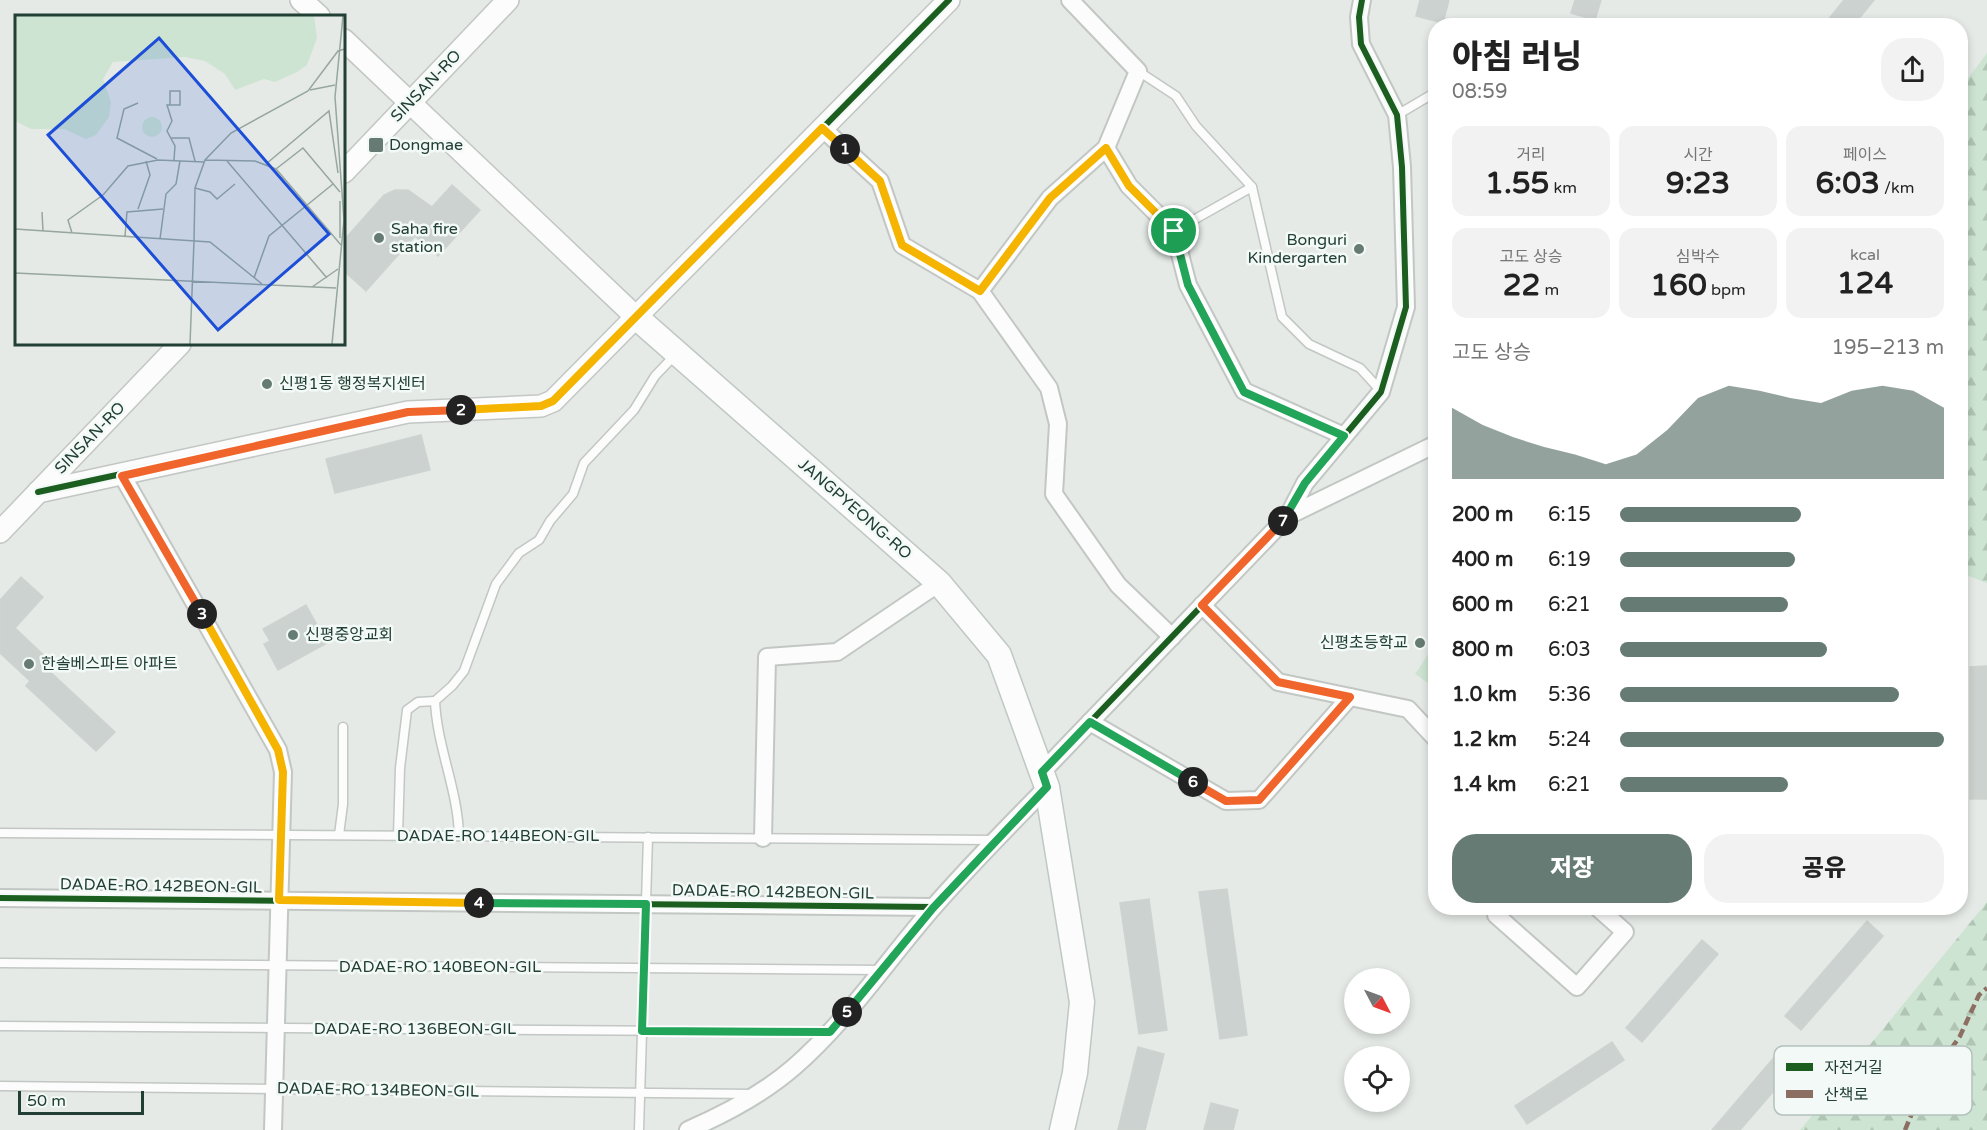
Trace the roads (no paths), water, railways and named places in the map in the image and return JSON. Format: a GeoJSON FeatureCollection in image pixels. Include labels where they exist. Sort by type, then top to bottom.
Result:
{"type":"FeatureCollection","features":[{"type":"Feature","properties":{"kind":"main road","name":"JANGPYEONG-RO"},"geometry":{"type":"LineString","coordinates":[[636,317],[939,583],[999,655],[1045,780],[1082,1002],[1076,1073],[1062,1130]]}},
{"type":"Feature","properties":{"kind":"street"},"geometry":{"type":"LineString","coordinates":[[301,0],[318,15]]}},
{"type":"Feature","properties":{"kind":"street","name":"SINSAN-RO"},"geometry":{"type":"LineString","coordinates":[[345,171],[508,0]]}},
{"type":"Feature","properties":{"kind":"street"},"geometry":{"type":"LineString","coordinates":[[38,492],[122,476],[408,412],[541,406],[553,401],[949,0]]}},
{"type":"Feature","properties":{"kind":"street"},"geometry":{"type":"LineString","coordinates":[[980,291],[1050,198],[1106,148],[1138,71],[1070,0]]}},
{"type":"Feature","properties":{"kind":"street"},"geometry":{"type":"LineString","coordinates":[[688,1130],[718,1123],[793,1068],[830,1032],[933,908],[996,840],[1090,722],[1288,516],[1305,483],[1381,392],[1406,307],[1402,167],[1397,115],[1361,44],[1359,17],[1362,0]]}},
{"type":"Feature","properties":{"kind":"street","name":"JANGPYEONG-RO"},"geometry":{"type":"LineString","coordinates":[[345,41],[636,317]]}},
{"type":"Feature","properties":{"kind":"street"},"geometry":{"type":"LineString","coordinates":[[822,128],[880,181],[902,245],[980,291],[1049,388],[1058,424],[1054,494],[1118,585],[1172,637]]}},
{"type":"Feature","properties":{"kind":"street"},"geometry":{"type":"LineString","coordinates":[[1106,148],[1129,186],[1174,231],[1188,285],[1244,392],[1344,436]]}},
{"type":"Feature","properties":{"kind":"street","name":"SINSAN-RO"},"geometry":{"type":"LineString","coordinates":[[0,532],[179,345]]}},
{"type":"Feature","properties":{"kind":"street"},"geometry":{"type":"LineString","coordinates":[[1288,516],[1428,448]]}},
{"type":"Feature","properties":{"kind":"street"},"geometry":{"type":"LineString","coordinates":[[122,476],[278,750],[283,772],[273,1130]]}},
{"type":"Feature","properties":{"kind":"street"},"geometry":{"type":"LineString","coordinates":[[763,838],[767,657],[837,652],[939,583]]}},
{"type":"Feature","properties":{"kind":"street"},"geometry":{"type":"LineString","coordinates":[[1202,605],[1278,682],[1408,709],[1428,730]]}},
{"type":"Feature","properties":{"kind":"street"},"geometry":{"type":"LineString","coordinates":[[1090,722],[1226,801],[1259,800],[1350,697]]}},
{"type":"Feature","properties":{"kind":"street","name":"DADAE-RO 142BEON-GIL"},"geometry":{"type":"LineString","coordinates":[[0,898],[933,908]]}},
{"type":"Feature","properties":{"kind":"street"},"geometry":{"type":"LineString","coordinates":[[1496,915],[1577,987],[1625,932],[1606,915]]}},
{"type":"Feature","properties":{"kind":"lane"},"geometry":{"type":"LineString","coordinates":[[1138,71],[1176,96],[1196,126],[1252,187],[1282,317],[1310,344],[1360,368],[1381,392]]}},
{"type":"Feature","properties":{"kind":"lane"},"geometry":{"type":"LineString","coordinates":[[1397,115],[1428,97]]}},
{"type":"Feature","properties":{"kind":"lane"},"geometry":{"type":"LineString","coordinates":[[1174,231],[1252,187]]}},
{"type":"Feature","properties":{"kind":"lane"},"geometry":{"type":"LineString","coordinates":[[398,836],[400,768],[407,710],[418,702],[435,701],[464,671],[496,584],[519,553],[539,540],[550,521],[573,494],[584,463],[634,410],[655,376],[676,353]]}},
{"type":"Feature","properties":{"kind":"lane"},"geometry":{"type":"LineString","coordinates":[[435,701],[443,754],[459,815],[459,836]]}},
{"type":"Feature","properties":{"kind":"lane"},"geometry":{"type":"LineString","coordinates":[[339,835],[343,804],[343,727]]}},
{"type":"Feature","properties":{"kind":"lane","name":"DADAE-RO 144BEON-GIL"},"geometry":{"type":"LineString","coordinates":[[0,833],[996,840]]}},
{"type":"Feature","properties":{"kind":"lane"},"geometry":{"type":"LineString","coordinates":[[639,1130],[648,837]]}},
{"type":"Feature","properties":{"kind":"lane","name":"DADAE-RO 140BEON-GIL"},"geometry":{"type":"LineString","coordinates":[[0,963],[880,970]]}},
{"type":"Feature","properties":{"kind":"lane","name":"DADAE-RO 136BEON-GIL"},"geometry":{"type":"LineString","coordinates":[[0,1026],[830,1032]]}},
{"type":"Feature","properties":{"kind":"lane","name":"DADAE-RO 134BEON-GIL"},"geometry":{"type":"LineString","coordinates":[[0,1086],[755,1094]]}},
{"type":"Feature","properties":{"kind":"place","name":"Dongmae"},"geometry":{"type":"Point","coordinates":[376,145]}},
{"type":"Feature","properties":{"kind":"place","name":"Saha fire station"},"geometry":{"type":"Point","coordinates":[379,238]}},
{"type":"Feature","properties":{"kind":"place","name":"Bonguri Kindergarten"},"geometry":{"type":"Point","coordinates":[1359,249]}},
{"type":"Feature","properties":{"kind":"place","name":"신평1동 행정복지센터"},"geometry":{"type":"Point","coordinates":[267,384]}},
{"type":"Feature","properties":{"kind":"place","name":"신평중앙교회"},"geometry":{"type":"Point","coordinates":[293,635]}},
{"type":"Feature","properties":{"kind":"place","name":"신평초등학교"},"geometry":{"type":"Point","coordinates":[1420,643]}},
{"type":"Feature","properties":{"kind":"place","name":"한솔베스파트 아파트"},"geometry":{"type":"Point","coordinates":[29,664]}}]}
